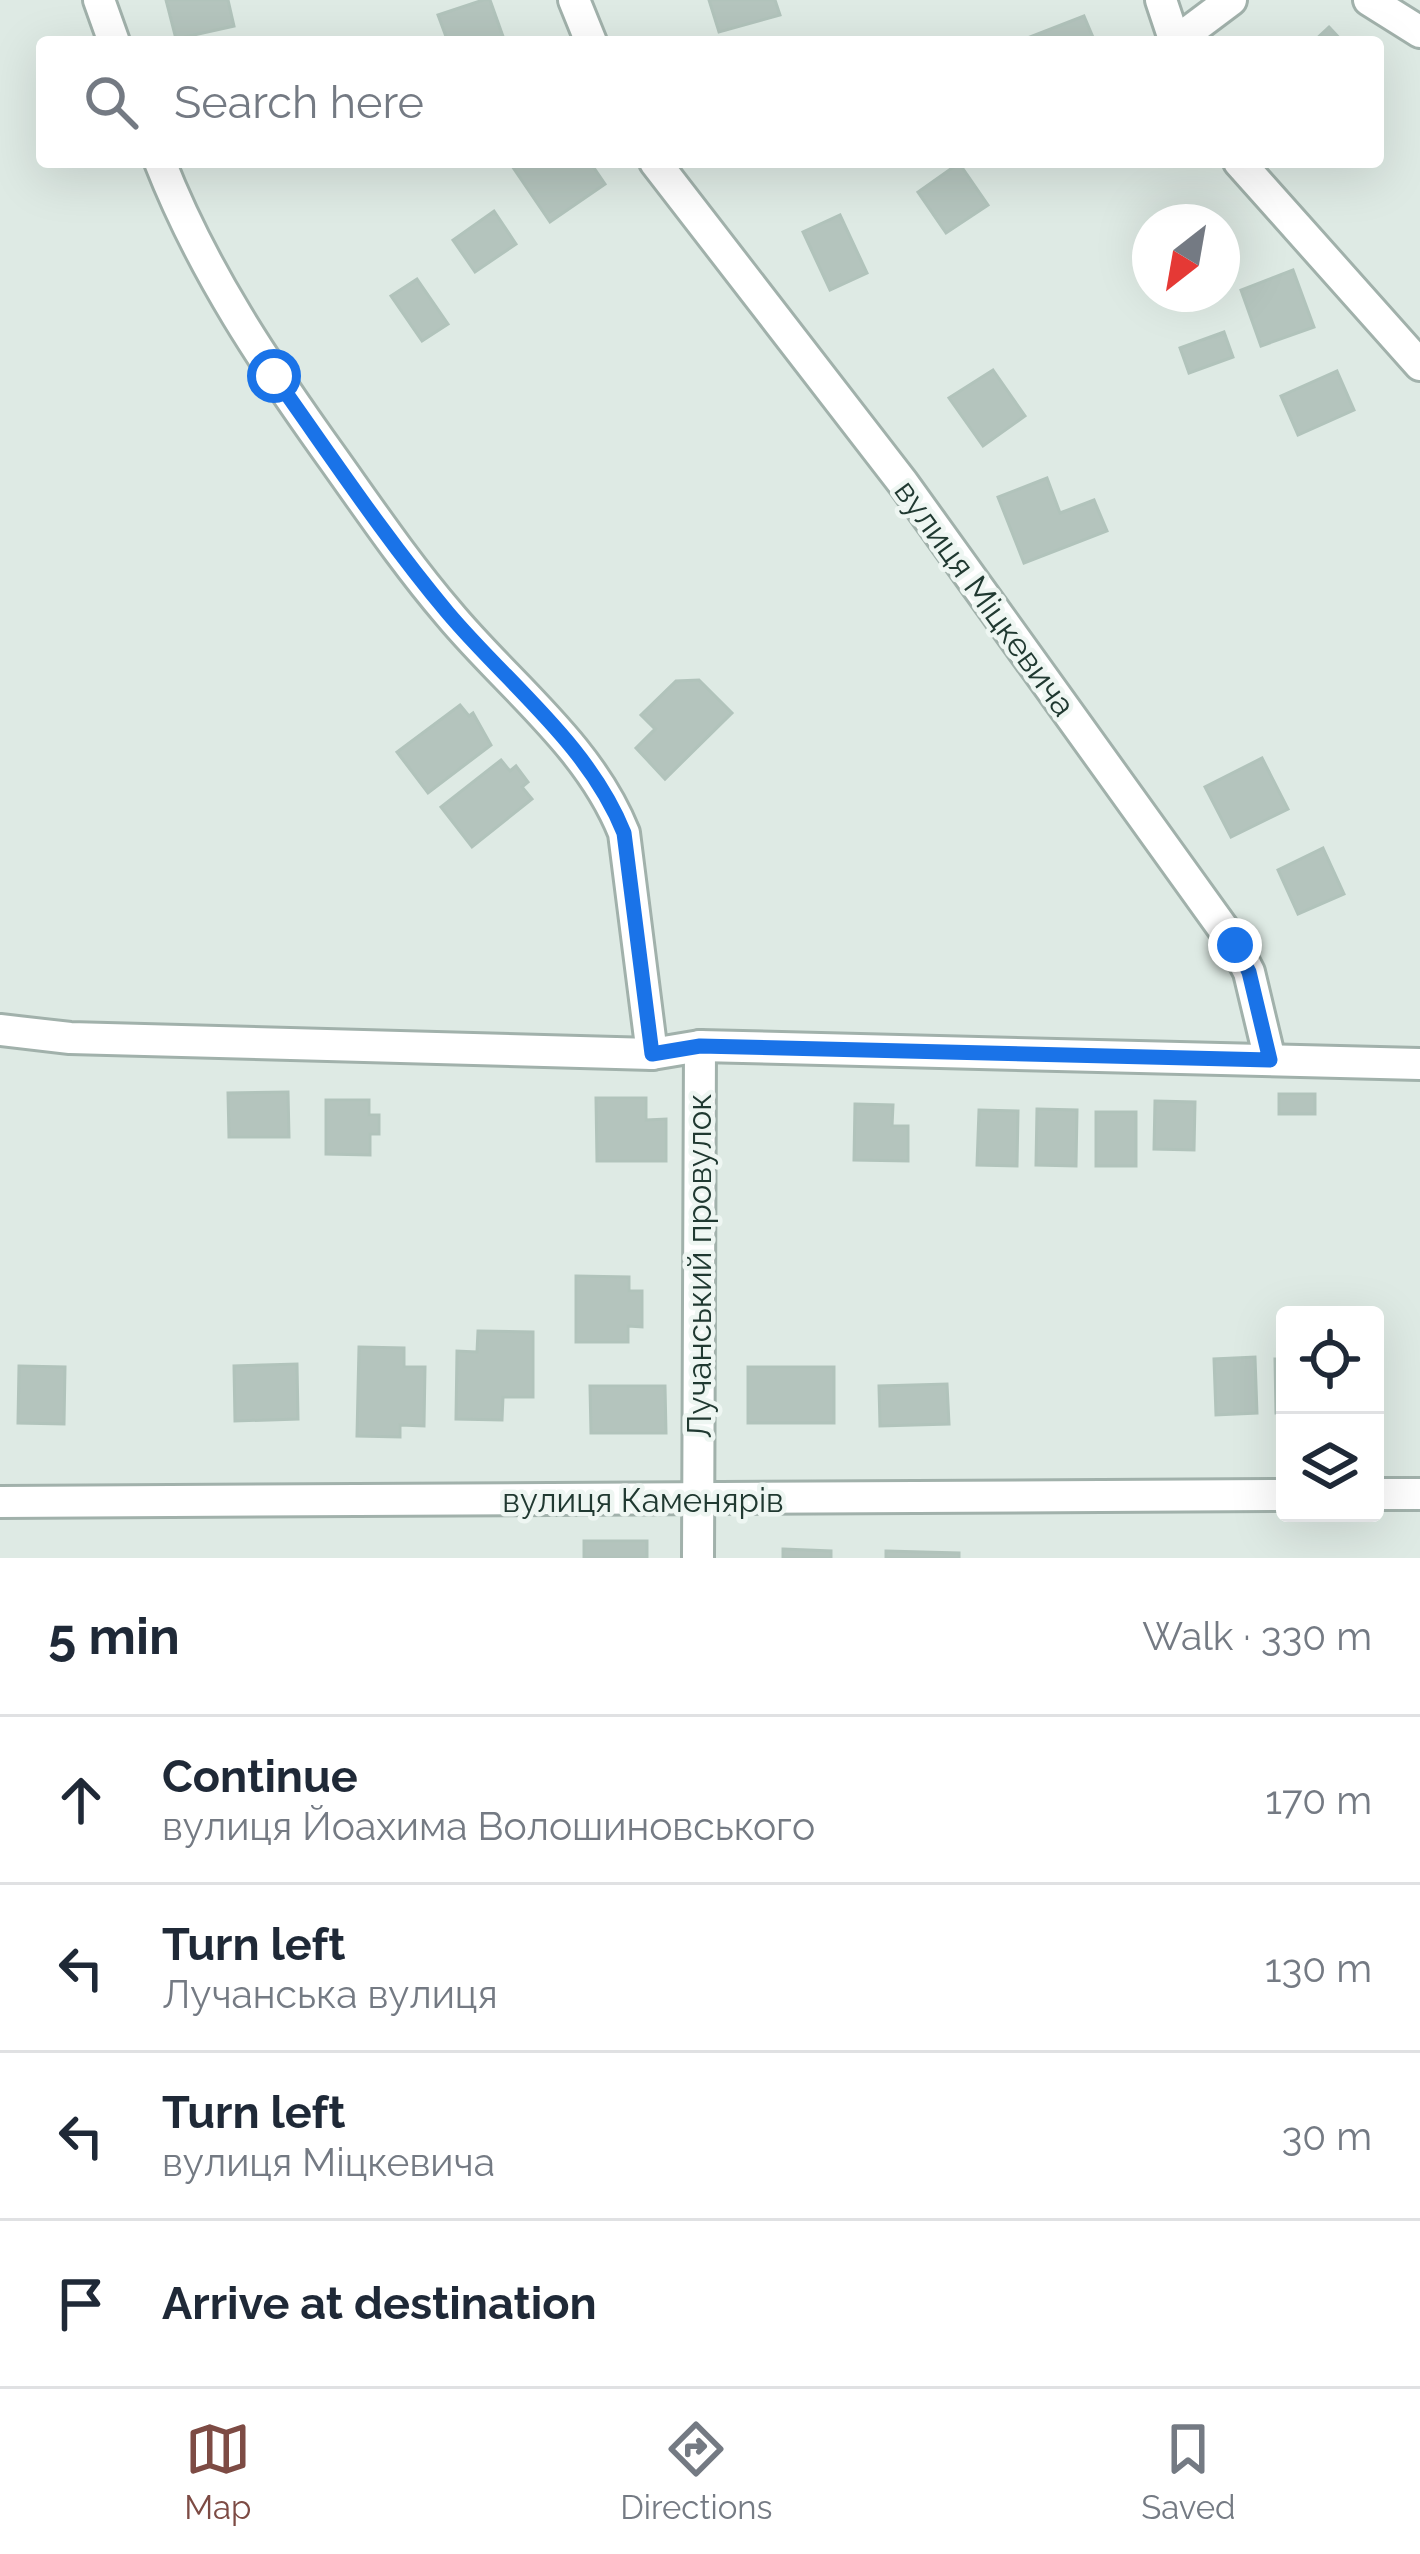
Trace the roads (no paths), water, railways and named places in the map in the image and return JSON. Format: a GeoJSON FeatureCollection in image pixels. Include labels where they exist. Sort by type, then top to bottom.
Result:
{"type":"FeatureCollection","features":[{"type":"Feature","properties":{"kind":"street"},"geometry":{"type":"LineString","coordinates":[[99,0],[112,36]]}},
{"type":"Feature","properties":{"kind":"street"},"geometry":{"type":"LineString","coordinates":[[574,0],[589,36]]}},
{"type":"Feature","properties":{"kind":"street"},"geometry":{"type":"LineString","coordinates":[[1161,0],[1173,36]]}},
{"type":"Feature","properties":{"kind":"street"},"geometry":{"type":"LineString","coordinates":[[1183,36],[1231,0]]}},
{"type":"Feature","properties":{"kind":"street"},"geometry":{"type":"LineString","coordinates":[[1369,0],[1420,32]]}},
{"type":"Feature","properties":{"kind":"street"},"geometry":{"type":"LineString","coordinates":[[163,168],[201,255],[274,376],[413,571],[568,743],[613,805],[624,833],[652,1054]]}},
{"type":"Feature","properties":{"kind":"street","name":"вулиця Міцкевича"},"geometry":{"type":"LineString","coordinates":[[660,168],[903,483],[1235,945],[1249,972],[1270,1060]]}},
{"type":"Feature","properties":{"kind":"street"},"geometry":{"type":"LineString","coordinates":[[1244,168],[1420,365]]}},
{"type":"Feature","properties":{"kind":"street"},"geometry":{"type":"LineString","coordinates":[[0,1030],[70,1038],[652,1054],[700,1046],[1420,1064]]}},
{"type":"Feature","properties":{"kind":"street","name":"Лучанський провулок"},"geometry":{"type":"LineString","coordinates":[[698,1558],[700,1046]]}},
{"type":"Feature","properties":{"kind":"street"},"geometry":{"type":"LineString","coordinates":[[1384,1495],[1420,1494]]}},
{"type":"Feature","properties":{"kind":"street","name":"вулиця Каменярів"},"geometry":{"type":"LineString","coordinates":[[0,1502],[1276,1495]]}}]}
